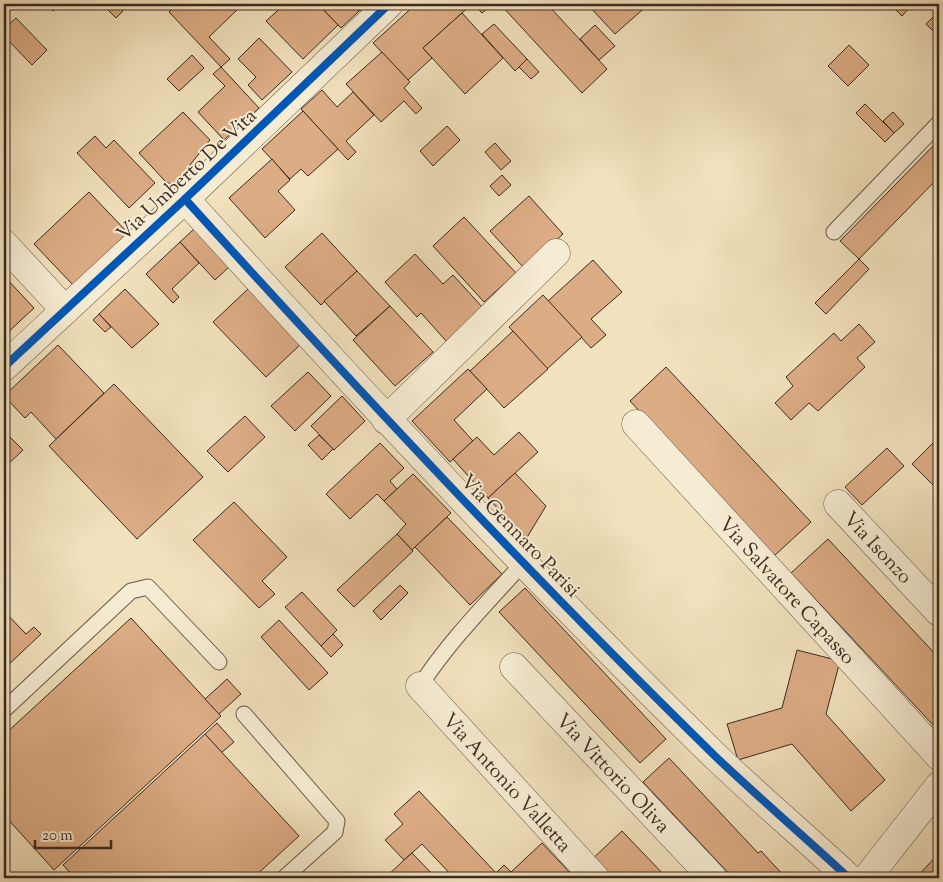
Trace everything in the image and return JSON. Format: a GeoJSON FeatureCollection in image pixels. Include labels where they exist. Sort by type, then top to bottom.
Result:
{"type":"FeatureCollection","features":[{"type":"Feature","properties":{"kind":"street","name":"Via Umberto De Vita"},"geometry":{"type":"LineString","coordinates":[[4,367],[389,4]]}},
{"type":"Feature","properties":{"kind":"street","name":"Via Gennaro Parisi"},"geometry":{"type":"LineString","coordinates":[[184,199],[386,420],[524,562],[716,757],[849,878]]}},
{"type":"Feature","properties":{"kind":"street"},"geometry":{"type":"LineString","coordinates":[[4,244],[65,310]]}},
{"type":"Feature","properties":{"kind":"street"},"geometry":{"type":"LineString","coordinates":[[386,420],[556,253]]}},
{"type":"Feature","properties":{"kind":"street","name":"Via Salvatore Capasso"},"geometry":{"type":"LineString","coordinates":[[636,424],[939,756]]}},
{"type":"Feature","properties":{"kind":"street","name":"Via Isonzo"},"geometry":{"type":"LineString","coordinates":[[838,504],[939,612]]}},
{"type":"Feature","properties":{"kind":"street","name":"Via Vittorio Oliva"},"geometry":{"type":"LineString","coordinates":[[514,667],[712,878]]}},
{"type":"Feature","properties":{"kind":"street","name":"Via Antonio Valletta"},"geometry":{"type":"LineString","coordinates":[[420,686],[595,878]]}},
{"type":"Feature","properties":{"kind":"street"},"geometry":{"type":"LineString","coordinates":[[867,878],[939,786]]}},
{"type":"Feature","properties":{"kind":"lane"},"geometry":{"type":"LineString","coordinates":[[834,232],[939,123]]}},
{"type":"Feature","properties":{"kind":"lane"},"geometry":{"type":"LineString","coordinates":[[420,686],[433,666],[472,618],[524,562]]}},
{"type":"Feature","properties":{"kind":"lane"},"geometry":{"type":"LineString","coordinates":[[4,710],[131,592],[148,587],[219,662]]}},
{"type":"Feature","properties":{"kind":"lane"},"geometry":{"type":"LineString","coordinates":[[244,714],[337,821],[335,832],[284,878]]}},
{"type":"Feature","properties":{"kind":"building"},"geometry":{"type":"Polygon","coordinates":[[[46,4],[61,4],[53,11],[46,4]]]}},
{"type":"Feature","properties":{"kind":"building"},"geometry":{"type":"Polygon","coordinates":[[[102,4],[116,4],[123,11],[116,18],[102,4]]]}},
{"type":"Feature","properties":{"kind":"building"},"geometry":{"type":"Polygon","coordinates":[[[178,4],[238,4],[241,6],[209,37],[230,59],[221,67],[169,12],[178,4]]]}},
{"type":"Feature","properties":{"kind":"building"},"geometry":{"type":"Polygon","coordinates":[[[253,4],[262,4],[257,9],[253,4]]]}},
{"type":"Feature","properties":{"kind":"building"},"geometry":{"type":"Polygon","coordinates":[[[285,4],[318,4],[338,25],[303,59],[266,21],[285,4]]]}},
{"type":"Feature","properties":{"kind":"building"},"geometry":{"type":"Polygon","coordinates":[[[318,4],[353,4],[359,11],[341,28],[318,4]]]}},
{"type":"Feature","properties":{"kind":"building"},"geometry":{"type":"Polygon","coordinates":[[[353,4],[370,4],[361,12],[353,4]]]}},
{"type":"Feature","properties":{"kind":"building"},"geometry":{"type":"Polygon","coordinates":[[[416,4],[472,4],[423,48],[432,58],[408,80],[373,43],[416,4]]]}},
{"type":"Feature","properties":{"kind":"building"},"geometry":{"type":"Polygon","coordinates":[[[473,4],[493,4],[482,13],[473,4]]]}},
{"type":"Feature","properties":{"kind":"building"},"geometry":{"type":"Polygon","coordinates":[[[500,4],[547,4],[607,69],[582,93],[500,4]]]}},
{"type":"Feature","properties":{"kind":"building"},"geometry":{"type":"Polygon","coordinates":[[[587,4],[649,4],[615,34],[587,4]]]}},
{"type":"Feature","properties":{"kind":"building"},"geometry":{"type":"Polygon","coordinates":[[[892,4],[911,4],[912,5],[902,16],[892,4]]]}},
{"type":"Feature","properties":{"kind":"building"},"geometry":{"type":"Polygon","coordinates":[[[939,11],[939,37],[926,24],[939,11]]]}},
{"type":"Feature","properties":{"kind":"building"},"geometry":{"type":"Polygon","coordinates":[[[462,13],[503,58],[465,94],[423,48],[462,13]]]}},
{"type":"Feature","properties":{"kind":"building"},"geometry":{"type":"Polygon","coordinates":[[[16,18],[47,50],[32,65],[4,36],[4,29],[16,18]]]}},
{"type":"Feature","properties":{"kind":"building"},"geometry":{"type":"Polygon","coordinates":[[[494,24],[527,59],[515,71],[482,34],[494,24]]]}},
{"type":"Feature","properties":{"kind":"building"},"geometry":{"type":"Polygon","coordinates":[[[595,25],[615,46],[599,60],[580,39],[595,25]]]}},
{"type":"Feature","properties":{"kind":"building"},"geometry":{"type":"Polygon","coordinates":[[[259,38],[292,72],[262,100],[248,85],[256,77],[238,59],[259,38]]]}},
{"type":"Feature","properties":{"kind":"building"},"geometry":{"type":"Polygon","coordinates":[[[849,45],[869,65],[848,86],[828,66],[849,45]]]}},
{"type":"Feature","properties":{"kind":"building"},"geometry":{"type":"Polygon","coordinates":[[[382,52],[410,82],[404,88],[422,108],[416,114],[404,101],[381,122],[346,84],[382,52]]]}},
{"type":"Feature","properties":{"kind":"building"},"geometry":{"type":"Polygon","coordinates":[[[192,55],[204,68],[179,91],[167,79],[192,55]]]}},
{"type":"Feature","properties":{"kind":"building"},"geometry":{"type":"Polygon","coordinates":[[[527,59],[539,72],[531,79],[519,67],[527,59]]]}},
{"type":"Feature","properties":{"kind":"building"},"geometry":{"type":"Polygon","coordinates":[[[221,67],[259,108],[224,140],[198,112],[225,86],[213,74],[221,67]]]}},
{"type":"Feature","properties":{"kind":"building"},"geometry":{"type":"Polygon","coordinates":[[[322,90],[337,107],[353,92],[374,115],[346,141],[356,152],[348,160],[301,109],[322,90]]]}},
{"type":"Feature","properties":{"kind":"building"},"geometry":{"type":"Polygon","coordinates":[[[865,104],[894,133],[885,142],[856,113],[865,104]]]}},
{"type":"Feature","properties":{"kind":"building"},"geometry":{"type":"Polygon","coordinates":[[[303,111],[338,149],[308,176],[301,169],[290,179],[262,149],[303,111]]]}},
{"type":"Feature","properties":{"kind":"building"},"geometry":{"type":"Polygon","coordinates":[[[183,112],[210,140],[174,185],[166,182],[139,153],[183,112]]]}},
{"type":"Feature","properties":{"kind":"building"},"geometry":{"type":"Polygon","coordinates":[[[893,112],[904,124],[894,133],[883,121],[893,112]]]}},
{"type":"Feature","properties":{"kind":"building"},"geometry":{"type":"Polygon","coordinates":[[[447,126],[460,140],[433,166],[420,151],[447,126]]]}},
{"type":"Feature","properties":{"kind":"building"},"geometry":{"type":"Polygon","coordinates":[[[95,136],[106,148],[114,140],[155,183],[129,208],[77,153],[95,136]]]}},
{"type":"Feature","properties":{"kind":"building"},"geometry":{"type":"Polygon","coordinates":[[[939,140],[939,177],[859,259],[840,241],[939,140]]]}},
{"type":"Feature","properties":{"kind":"building"},"geometry":{"type":"Polygon","coordinates":[[[495,143],[511,161],[501,170],[485,152],[495,143]]]}},
{"type":"Feature","properties":{"kind":"building"},"geometry":{"type":"Polygon","coordinates":[[[272,159],[290,180],[278,191],[295,210],[265,238],[229,198],[272,159]]]}},
{"type":"Feature","properties":{"kind":"building"},"geometry":{"type":"Polygon","coordinates":[[[502,175],[511,185],[499,196],[490,186],[502,175]]]}},
{"type":"Feature","properties":{"kind":"building"},"geometry":{"type":"Polygon","coordinates":[[[89,192],[128,233],[73,285],[34,244],[89,192]]]}},
{"type":"Feature","properties":{"kind":"building"},"geometry":{"type":"Polygon","coordinates":[[[529,196],[563,234],[525,269],[490,231],[529,196]]]}},
{"type":"Feature","properties":{"kind":"building"},"geometry":{"type":"Polygon","coordinates":[[[464,217],[516,273],[484,302],[433,246],[464,217]]]}},
{"type":"Feature","properties":{"kind":"building"},"geometry":{"type":"Polygon","coordinates":[[[194,229],[229,267],[215,280],[180,242],[194,229]]]}},
{"type":"Feature","properties":{"kind":"building"},"geometry":{"type":"Polygon","coordinates":[[[322,233],[357,271],[321,305],[285,267],[322,233]]]}},
{"type":"Feature","properties":{"kind":"building"},"geometry":{"type":"Polygon","coordinates":[[[180,242],[199,263],[172,289],[179,297],[173,303],[146,274],[180,242]]]}},
{"type":"Feature","properties":{"kind":"building"},"geometry":{"type":"Polygon","coordinates":[[[415,254],[443,284],[453,275],[484,309],[448,343],[421,313],[417,317],[385,282],[415,254]]]}},
{"type":"Feature","properties":{"kind":"building"},"geometry":{"type":"Polygon","coordinates":[[[859,259],[869,269],[826,314],[815,303],[859,259]]]}},
{"type":"Feature","properties":{"kind":"building"},"geometry":{"type":"Polygon","coordinates":[[[593,260],[622,292],[591,319],[606,335],[591,348],[548,301],[593,260]]]}},
{"type":"Feature","properties":{"kind":"building"},"geometry":{"type":"Polygon","coordinates":[[[357,271],[390,306],[356,336],[324,301],[357,271]]]}},
{"type":"Feature","properties":{"kind":"building"},"geometry":{"type":"Polygon","coordinates":[[[4,276],[34,308],[4,336],[4,276]]]}},
{"type":"Feature","properties":{"kind":"building"},"geometry":{"type":"Polygon","coordinates":[[[125,289],[159,324],[132,348],[99,314],[125,289]]]}},
{"type":"Feature","properties":{"kind":"building"},"geometry":{"type":"Polygon","coordinates":[[[248,289],[301,344],[266,377],[213,322],[248,289]]]}},
{"type":"Feature","properties":{"kind":"building"},"geometry":{"type":"Polygon","coordinates":[[[543,295],[582,337],[547,369],[509,327],[543,295]]]}},
{"type":"Feature","properties":{"kind":"building"},"geometry":{"type":"Polygon","coordinates":[[[390,306],[433,352],[395,386],[353,340],[390,306]]]}},
{"type":"Feature","properties":{"kind":"building"},"geometry":{"type":"Polygon","coordinates":[[[99,314],[111,327],[105,332],[93,320],[99,314]]]}},
{"type":"Feature","properties":{"kind":"building"},"geometry":{"type":"Polygon","coordinates":[[[859,324],[875,342],[857,358],[865,367],[818,411],[809,403],[791,420],[775,403],[793,386],[786,377],[834,333],[841,341],[859,324]]]}},
{"type":"Feature","properties":{"kind":"building"},"geometry":{"type":"Polygon","coordinates":[[[513,331],[548,369],[504,408],[470,371],[513,331]]]}},
{"type":"Feature","properties":{"kind":"building"},"geometry":{"type":"Polygon","coordinates":[[[58,345],[104,393],[56,439],[31,412],[25,418],[4,396],[58,345]]]}},
{"type":"Feature","properties":{"kind":"building"},"geometry":{"type":"Polygon","coordinates":[[[666,367],[811,522],[774,556],[630,401],[666,367]]]}},
{"type":"Feature","properties":{"kind":"building"},"geometry":{"type":"Polygon","coordinates":[[[468,369],[487,389],[454,420],[473,441],[450,462],[412,421],[468,369]]]}},
{"type":"Feature","properties":{"kind":"building"},"geometry":{"type":"Polygon","coordinates":[[[308,372],[331,396],[295,431],[271,406],[308,372]]]}},
{"type":"Feature","properties":{"kind":"building"},"geometry":{"type":"Polygon","coordinates":[[[114,384],[203,477],[137,539],[49,446],[114,384]]]}},
{"type":"Feature","properties":{"kind":"building"},"geometry":{"type":"Polygon","coordinates":[[[342,396],[365,421],[334,450],[311,426],[342,396]]]}},
{"type":"Feature","properties":{"kind":"building"},"geometry":{"type":"Polygon","coordinates":[[[245,416],[265,437],[228,472],[207,451],[245,416]]]}},
{"type":"Feature","properties":{"kind":"building"},"geometry":{"type":"Polygon","coordinates":[[[4,431],[23,450],[4,468],[4,431]]]}},
{"type":"Feature","properties":{"kind":"building"},"geometry":{"type":"Polygon","coordinates":[[[519,432],[538,452],[488,498],[453,459],[477,437],[494,455],[519,432]]]}},
{"type":"Feature","properties":{"kind":"building"},"geometry":{"type":"Polygon","coordinates":[[[319,435],[333,449],[322,460],[308,445],[319,435]]]}},
{"type":"Feature","properties":{"kind":"building"},"geometry":{"type":"Polygon","coordinates":[[[939,437],[939,491],[912,464],[939,437]]]}},
{"type":"Feature","properties":{"kind":"building"},"geometry":{"type":"Polygon","coordinates":[[[380,443],[404,468],[390,481],[397,489],[384,501],[377,494],[350,519],[326,494],[380,443]]]}},
{"type":"Feature","properties":{"kind":"building"},"geometry":{"type":"Polygon","coordinates":[[[887,448],[904,466],[862,505],[845,487],[887,448]]]}},
{"type":"Feature","properties":{"kind":"building"},"geometry":{"type":"Polygon","coordinates":[[[515,473],[546,506],[526,539],[488,498],[515,473]]]}},
{"type":"Feature","properties":{"kind":"building"},"geometry":{"type":"Polygon","coordinates":[[[413,474],[451,513],[412,550],[397,534],[406,524],[384,501],[413,474]]]}},
{"type":"Feature","properties":{"kind":"building"},"geometry":{"type":"Polygon","coordinates":[[[234,502],[287,557],[262,581],[275,594],[259,608],[193,540],[234,502]]]}},
{"type":"Feature","properties":{"kind":"building"},"geometry":{"type":"Polygon","coordinates":[[[447,517],[502,574],[470,605],[415,547],[447,517]]]}},
{"type":"Feature","properties":{"kind":"building"},"geometry":{"type":"Polygon","coordinates":[[[397,534],[413,551],[354,607],[337,590],[397,534]]]}},
{"type":"Feature","properties":{"kind":"building"},"geometry":{"type":"Polygon","coordinates":[[[828,539],[939,658],[939,724],[935,727],[791,573],[828,539]]]}},
{"type":"Feature","properties":{"kind":"building"},"geometry":{"type":"Polygon","coordinates":[[[400,585],[408,593],[381,620],[373,611],[400,585]]]}},
{"type":"Feature","properties":{"kind":"building"},"geometry":{"type":"Polygon","coordinates":[[[525,588],[666,739],[640,763],[499,612],[525,588]]]}},
{"type":"Feature","properties":{"kind":"building"},"geometry":{"type":"Polygon","coordinates":[[[302,592],[337,630],[321,646],[285,607],[302,592]]]}},
{"type":"Feature","properties":{"kind":"building"},"geometry":{"type":"Polygon","coordinates":[[[4,611],[26,634],[34,627],[41,634],[4,669],[4,611]]]}},
{"type":"Feature","properties":{"kind":"building"},"geometry":{"type":"Polygon","coordinates":[[[131,618],[221,716],[54,870],[4,815],[4,735],[131,618]]]}},
{"type":"Feature","properties":{"kind":"building"},"geometry":{"type":"Polygon","coordinates":[[[279,620],[328,673],[309,690],[261,637],[279,620]]]}},
{"type":"Feature","properties":{"kind":"building"},"geometry":{"type":"Polygon","coordinates":[[[333,634],[343,645],[331,657],[321,646],[333,634]]]}},
{"type":"Feature","properties":{"kind":"building"},"geometry":{"type":"Polygon","coordinates":[[[797,650],[840,661],[826,714],[885,780],[851,811],[792,744],[738,760],[727,724],[782,708],[797,650]]]}},
{"type":"Feature","properties":{"kind":"building"},"geometry":{"type":"Polygon","coordinates":[[[227,679],[241,694],[219,714],[205,699],[227,679]]]}},
{"type":"Feature","properties":{"kind":"building"},"geometry":{"type":"Polygon","coordinates":[[[217,723],[234,742],[221,753],[205,734],[217,723]]]}},
{"type":"Feature","properties":{"kind":"building"},"geometry":{"type":"Polygon","coordinates":[[[205,734],[299,836],[253,878],[75,878],[63,865],[205,734]]]}},
{"type":"Feature","properties":{"kind":"building"},"geometry":{"type":"Polygon","coordinates":[[[669,758],[758,853],[761,851],[786,878],[733,878],[643,782],[669,758]]]}},
{"type":"Feature","properties":{"kind":"building"},"geometry":{"type":"Polygon","coordinates":[[[419,791],[501,878],[454,878],[422,844],[404,860],[385,840],[403,824],[394,814],[419,791]]]}},
{"type":"Feature","properties":{"kind":"building"},"geometry":{"type":"Polygon","coordinates":[[[622,831],[667,878],[601,878],[587,864],[622,831]]]}},
{"type":"Feature","properties":{"kind":"building"},"geometry":{"type":"Polygon","coordinates":[[[542,843],[575,878],[501,878],[496,873],[504,865],[511,872],[542,843]]]}},
{"type":"Feature","properties":{"kind":"building"},"geometry":{"type":"Polygon","coordinates":[[[412,853],[436,878],[385,878],[404,860],[412,853]]]}},
{"type":"Feature","properties":{"kind":"building"},"geometry":{"type":"Polygon","coordinates":[[[939,853],[939,878],[916,878],[939,853]]]}},
{"type":"Feature","properties":{"kind":"cycle path"},"geometry":{"type":"LineString","coordinates":[[4,367],[185,199],[389,4]]}},
{"type":"Feature","properties":{"kind":"cycle path"},"geometry":{"type":"LineString","coordinates":[[185,199],[380,412],[579,620],[715,756],[849,878]]}}]}
